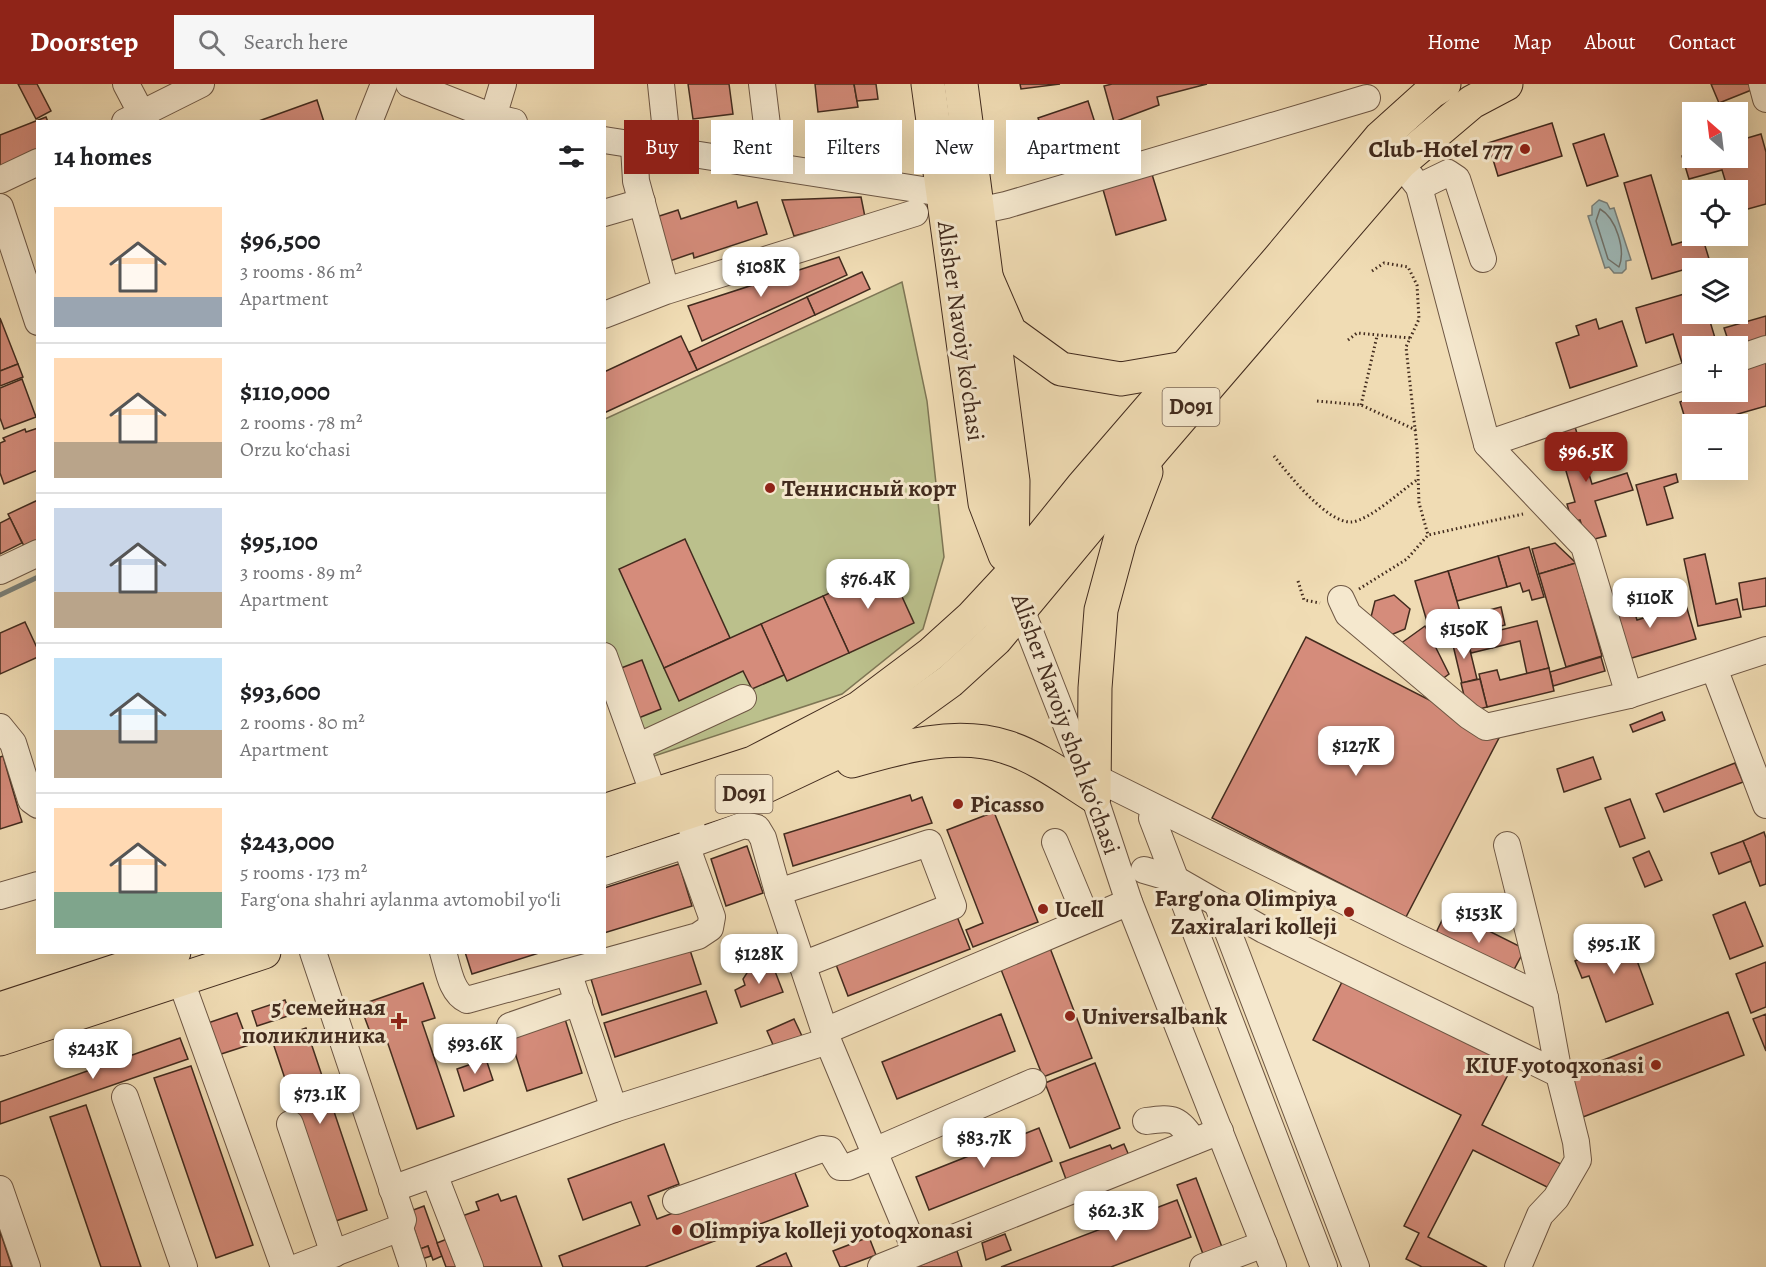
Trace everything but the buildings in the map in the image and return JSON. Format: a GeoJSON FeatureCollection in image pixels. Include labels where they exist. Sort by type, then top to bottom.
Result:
{"type":"FeatureCollection","features":[{"type":"Feature","properties":{"kind":"main road","name":"Alisher Navoiy ko'chasi"},"geometry":{"type":"LineString","coordinates":[[928,84],[985,503],[1012,574]]}},
{"type":"Feature","properties":{"kind":"main road","name":"Alisher Navoiy shoh koʻchasi"},"geometry":{"type":"LineString","coordinates":[[962,84],[1013,481],[1012,574],[1021,609]]}},
{"type":"Feature","properties":{"kind":"main road","name":"D091"},"geometry":{"type":"LineString","coordinates":[[606,810],[753,763],[859,708],[931,654],[1012,574],[1076,494],[1380,138],[1431,92],[1444,84]]}},
{"type":"Feature","properties":{"kind":"main road","name":"D091"},"geometry":{"type":"LineString","coordinates":[[606,840],[690,833],[764,787],[878,733],[950,681],[996,639],[1154,449],[1410,175],[1472,102],[1506,84]]}},
{"type":"Feature","properties":{"kind":"main road"},"geometry":{"type":"LineString","coordinates":[[987,279],[1010,332],[1061,369],[1121,378],[1185,368]]}},
{"type":"Feature","properties":{"kind":"main road"},"geometry":{"type":"LineString","coordinates":[[764,787],[897,748],[933,742],[973,741],[1006,747],[1094,786],[1095,688],[1101,610],[1120,540],[1154,449]]}},
{"type":"Feature","properties":{"kind":"main road"},"geometry":{"type":"LineString","coordinates":[[0,1010],[177,967],[252,954]]}},
{"type":"Feature","properties":{"kind":"main road"},"geometry":{"type":"LineString","coordinates":[[0,1040],[177,967]]}},
{"type":"Feature","properties":{"kind":"street"},"geometry":{"type":"LineString","coordinates":[[126,84],[138,119],[201,84]]}},
{"type":"Feature","properties":{"kind":"street"},"geometry":{"type":"LineString","coordinates":[[370,120],[384,84]]}},
{"type":"Feature","properties":{"kind":"street"},"geometry":{"type":"LineString","coordinates":[[409,84],[504,119],[503,84]]}},
{"type":"Feature","properties":{"kind":"street"},"geometry":{"type":"LineString","coordinates":[[661,84],[665,120]]}},
{"type":"Feature","properties":{"kind":"street"},"geometry":{"type":"LineString","coordinates":[[762,84],[766,120]]}},
{"type":"Feature","properties":{"kind":"street"},"geometry":{"type":"LineString","coordinates":[[1762,84],[1766,99]]}},
{"type":"Feature","properties":{"kind":"street"},"geometry":{"type":"LineString","coordinates":[[978,211],[1006,205],[1367,98]]}},
{"type":"Feature","properties":{"kind":"street"},"geometry":{"type":"LineString","coordinates":[[606,141],[624,144]]}},
{"type":"Feature","properties":{"kind":"street"},"geometry":{"type":"LineString","coordinates":[[0,180],[36,163]]}},
{"type":"Feature","properties":{"kind":"street"},"geometry":{"type":"LineString","coordinates":[[793,169],[942,193]]}},
{"type":"Feature","properties":{"kind":"street"},"geometry":{"type":"LineString","coordinates":[[1483,259],[1457,178],[1448,173],[1410,175],[1487,444],[1584,546],[1629,695]]}},
{"type":"Feature","properties":{"kind":"street"},"geometry":{"type":"LineString","coordinates":[[606,308],[664,283],[636,174]]}},
{"type":"Feature","properties":{"kind":"street"},"geometry":{"type":"LineString","coordinates":[[606,212],[642,202]]}},
{"type":"Feature","properties":{"kind":"street"},"geometry":{"type":"LineString","coordinates":[[0,207],[36,316]]}},
{"type":"Feature","properties":{"kind":"street"},"geometry":{"type":"LineString","coordinates":[[606,314],[666,291],[915,213]]}},
{"type":"Feature","properties":{"kind":"street"},"geometry":{"type":"LineString","coordinates":[[1748,355],[1766,349]]}},
{"type":"Feature","properties":{"kind":"street"},"geometry":{"type":"LineString","coordinates":[[1487,444],[1682,377]]}},
{"type":"Feature","properties":{"kind":"street"},"geometry":{"type":"LineString","coordinates":[[0,571],[36,554]]}},
{"type":"Feature","properties":{"kind":"street"},"geometry":{"type":"LineString","coordinates":[[0,576],[36,560]]}},
{"type":"Feature","properties":{"kind":"street"},"geometry":{"type":"LineString","coordinates":[[1341,599],[1348,614],[1469,716],[1486,727],[1629,695],[1766,650]]}},
{"type":"Feature","properties":{"kind":"street","name":"Alisher Navoiy shoh koʻchasi"},"geometry":{"type":"LineString","coordinates":[[1021,609],[1094,786],[1130,902],[1268,1256]]}},
{"type":"Feature","properties":{"kind":"street"},"geometry":{"type":"LineString","coordinates":[[606,666],[609,682],[637,747],[654,795]]}},
{"type":"Feature","properties":{"kind":"street"},"geometry":{"type":"LineString","coordinates":[[1713,668],[1766,805]]}},
{"type":"Feature","properties":{"kind":"street"},"geometry":{"type":"LineString","coordinates":[[637,747],[743,699]]}},
{"type":"Feature","properties":{"kind":"street"},"geometry":{"type":"LineString","coordinates":[[0,727],[13,743],[31,800],[36,804]]}},
{"type":"Feature","properties":{"kind":"street"},"geometry":{"type":"LineString","coordinates":[[1094,786],[1545,998]]}},
{"type":"Feature","properties":{"kind":"street"},"geometry":{"type":"LineString","coordinates":[[1152,818],[1324,1267]]}},
{"type":"Feature","properties":{"kind":"street"},"geometry":{"type":"LineString","coordinates":[[606,871],[690,833],[744,825],[757,828],[763,838],[778,892],[827,1036],[875,1154],[901,1261],[1220,1131]]}},
{"type":"Feature","properties":{"kind":"street"},"geometry":{"type":"LineString","coordinates":[[444,954],[459,997],[467,1000],[698,936],[710,928],[712,916],[690,833]]}},
{"type":"Feature","properties":{"kind":"street"},"geometry":{"type":"LineString","coordinates":[[1055,842],[1087,919]]}},
{"type":"Feature","properties":{"kind":"street"},"geometry":{"type":"LineString","coordinates":[[778,892],[929,843],[953,906],[802,965]]}},
{"type":"Feature","properties":{"kind":"street"},"geometry":{"type":"LineString","coordinates":[[1506,845],[1545,998],[1578,1160],[1556,1198],[1540,1215],[1518,1267]]}},
{"type":"Feature","properties":{"kind":"street"},"geometry":{"type":"LineString","coordinates":[[1144,870],[1175,879],[1264,930],[1559,1074]]}},
{"type":"Feature","properties":{"kind":"street"},"geometry":{"type":"LineString","coordinates":[[0,896],[36,886]]}},
{"type":"Feature","properties":{"kind":"street"},"geometry":{"type":"LineString","coordinates":[[392,1189],[614,1108],[827,1036],[1087,919],[1130,902]]}},
{"type":"Feature","properties":{"kind":"street"},"geometry":{"type":"LineString","coordinates":[[1217,903],[1356,1267]]}},
{"type":"Feature","properties":{"kind":"street"},"geometry":{"type":"LineString","coordinates":[[314,954],[403,1220],[400,1228],[413,1267]]}},
{"type":"Feature","properties":{"kind":"street"},"geometry":{"type":"LineString","coordinates":[[177,967],[284,1267]]}},
{"type":"Feature","properties":{"kind":"street"},"geometry":{"type":"LineString","coordinates":[[568,972],[614,1108]]}},
{"type":"Feature","properties":{"kind":"street"},"geometry":{"type":"LineString","coordinates":[[510,1026],[579,1002]]}},
{"type":"Feature","properties":{"kind":"street"},"geometry":{"type":"LineString","coordinates":[[676,1201],[822,1149],[830,1150],[840,1167],[848,1167],[1033,1082]]}},
{"type":"Feature","properties":{"kind":"street"},"geometry":{"type":"LineString","coordinates":[[125,1097],[184,1267]]}},
{"type":"Feature","properties":{"kind":"street"},"geometry":{"type":"LineString","coordinates":[[1146,1121],[1166,1118],[1180,1122],[1194,1141]]}},
{"type":"Feature","properties":{"kind":"street"},"geometry":{"type":"LineString","coordinates":[[290,1124],[334,1254]]}},
{"type":"Feature","properties":{"kind":"street"},"geometry":{"type":"LineString","coordinates":[[1272,1133],[1302,1126]]}},
{"type":"Feature","properties":{"kind":"street"},"geometry":{"type":"LineString","coordinates":[[434,1174],[470,1267]]}},
{"type":"Feature","properties":{"kind":"street"},"geometry":{"type":"LineString","coordinates":[[0,1189],[27,1267]]}},
{"type":"Feature","properties":{"kind":"street"},"geometry":{"type":"LineString","coordinates":[[298,1267],[400,1228]]}},
{"type":"Feature","properties":{"kind":"street"},"geometry":{"type":"LineString","coordinates":[[1203,1267],[1268,1256]]}},
{"type":"Feature","properties":{"kind":"path"},"geometry":{"type":"LineString","coordinates":[[1372,271],[1384,263],[1408,267],[1417,285],[1419,319],[1406,347],[1416,430],[1419,503],[1428,535]]}},
{"type":"Feature","properties":{"kind":"path"},"geometry":{"type":"LineString","coordinates":[[1348,340],[1357,333],[1410,338]]}},
{"type":"Feature","properties":{"kind":"path"},"geometry":{"type":"LineString","coordinates":[[1361,405],[1377,336]]}},
{"type":"Feature","properties":{"kind":"path"},"geometry":{"type":"LineString","coordinates":[[1317,401],[1361,405],[1416,430]]}},
{"type":"Feature","properties":{"kind":"path"},"geometry":{"type":"LineString","coordinates":[[1274,456],[1294,483],[1337,519],[1345,521],[1352,522],[1381,508],[1418,479]]}},
{"type":"Feature","properties":{"kind":"path"},"geometry":{"type":"LineString","coordinates":[[1299,580],[1304,600],[1325,604],[1341,599],[1407,559],[1428,535],[1480,525],[1548,507]]}},
{"type":"Feature","properties":{"kind":"green space","name":"Теннисный корт"},"geometry":{"type":"Polygon","coordinates":[[[902,282],[927,401],[944,557],[923,629],[842,694],[645,759],[606,648],[606,419],[902,282]]]}},
{"type":"Feature","properties":{"kind":"water"},"geometry":{"type":"Polygon","coordinates":[[[1599,200],[1607,203],[1610,209],[1614,208],[1631,260],[1626,261],[1626,269],[1622,273],[1614,273],[1609,267],[1605,268],[1588,216],[1592,215],[1592,206],[1599,200]]]}},
{"type":"Feature","properties":{"kind":"waterway"},"geometry":{"type":"LineString","coordinates":[[0,595],[36,578]]}},
{"type":"Feature","properties":{"kind":"place","name":"Club-Hotel 777"},"geometry":{"type":"Point","coordinates":[1525,149]}},
{"type":"Feature","properties":{"kind":"place","name":"Теннисный корт"},"geometry":{"type":"Point","coordinates":[770,488]}},
{"type":"Feature","properties":{"kind":"place","name":"Picasso"},"geometry":{"type":"Point","coordinates":[958,804]}},
{"type":"Feature","properties":{"kind":"place","name":"Ucell"},"geometry":{"type":"Point","coordinates":[1043,909]}},
{"type":"Feature","properties":{"kind":"place","name":"Farg'ona Olimpiya Zaxiralari kolleji"},"geometry":{"type":"Point","coordinates":[1349,912]}},
{"type":"Feature","properties":{"kind":"place","name":"Universalbank"},"geometry":{"type":"Point","coordinates":[1070,1016]}},
{"type":"Feature","properties":{"kind":"place","name":"5 семейная поликлиника"},"geometry":{"type":"Point","coordinates":[399,1021]}},
{"type":"Feature","properties":{"kind":"place","name":"KIUF yotoqxonasi"},"geometry":{"type":"Point","coordinates":[1656,1065]}},
{"type":"Feature","properties":{"kind":"place","name":"Olimpiya kolleji yotoqxonasi"},"geometry":{"type":"Point","coordinates":[677,1230]}}]}
